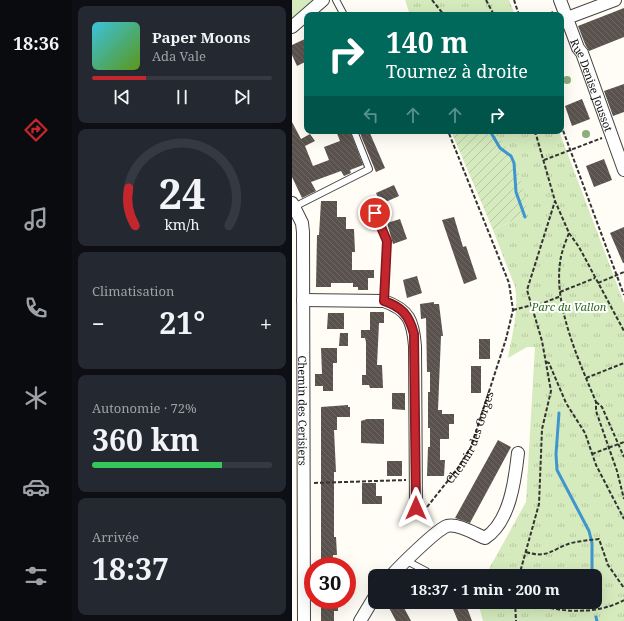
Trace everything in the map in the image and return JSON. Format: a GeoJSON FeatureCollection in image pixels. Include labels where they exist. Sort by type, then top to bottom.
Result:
{"type":"FeatureCollection","features":[{"type":"Feature","properties":{"kind":"street"},"geometry":{"type":"LineString","coordinates":[[309,12],[323,0]]}},
{"type":"Feature","properties":{"kind":"street","name":"Rue Denise Joussot"},"geometry":{"type":"LineString","coordinates":[[560,0],[578,48],[582,53],[624,170]]}},
{"type":"Feature","properties":{"kind":"street"},"geometry":{"type":"LineString","coordinates":[[567,18],[615,0]]}},
{"type":"Feature","properties":{"kind":"street"},"geometry":{"type":"LineString","coordinates":[[292,27],[304,17]]}},
{"type":"Feature","properties":{"kind":"street","name":"Chemin des Cerisiers"},"geometry":{"type":"LineString","coordinates":[[293,205],[302,223],[303,232],[304,621]]}},
{"type":"Feature","properties":{"kind":"street"},"geometry":{"type":"LineString","coordinates":[[302,300],[384,301],[396,305],[405,312],[411,322],[414,334],[416,508]]}},
{"type":"Feature","properties":{"kind":"street"},"geometry":{"type":"LineString","coordinates":[[397,569],[405,560],[446,526],[456,526],[485,538],[494,532],[509,503],[514,487],[518,453]]}},
{"type":"Feature","properties":{"kind":"street"},"geometry":{"type":"LineString","coordinates":[[360,621],[368,608]]}},
{"type":"Feature","properties":{"kind":"lane"},"geometry":{"type":"LineString","coordinates":[[336,0],[342,12]]}},
{"type":"Feature","properties":{"kind":"lane"},"geometry":{"type":"LineString","coordinates":[[293,205],[369,169],[355,134]]}},
{"type":"Feature","properties":{"kind":"lane"},"geometry":{"type":"LineString","coordinates":[[375,213],[387,241],[384,301]]}},
{"type":"Feature","properties":{"kind":"lane"},"geometry":{"type":"LineString","coordinates":[[405,560],[422,569]]}},
{"type":"Feature","properties":{"kind":"path"},"geometry":{"type":"LineString","coordinates":[[432,0],[439,10]]}},
{"type":"Feature","properties":{"kind":"path"},"geometry":{"type":"LineString","coordinates":[[486,0],[492,12]]}},
{"type":"Feature","properties":{"kind":"path"},"geometry":{"type":"LineString","coordinates":[[514,0],[518,12]]}},
{"type":"Feature","properties":{"kind":"path"},"geometry":{"type":"LineString","coordinates":[[564,133],[624,295]]}},
{"type":"Feature","properties":{"kind":"path","name":"Chemin des Gorges"},"geometry":{"type":"LineString","coordinates":[[416,508],[428,506],[458,468],[471,447],[505,344],[513,310],[509,283],[449,134]]}},
{"type":"Feature","properties":{"kind":"path"},"geometry":{"type":"LineString","coordinates":[[536,134],[555,201],[569,233],[579,247],[624,331]]}},
{"type":"Feature","properties":{"kind":"path"},"geometry":{"type":"LineString","coordinates":[[544,160],[570,150],[614,140]]}},
{"type":"Feature","properties":{"kind":"path"},"geometry":{"type":"LineString","coordinates":[[521,569],[539,504],[542,429],[551,391],[546,362],[527,290],[555,201]]}},
{"type":"Feature","properties":{"kind":"path"},"geometry":{"type":"LineString","coordinates":[[569,233],[560,261],[560,292],[570,333],[596,402],[596,411],[624,499]]}},
{"type":"Feature","properties":{"kind":"path"},"geometry":{"type":"LineString","coordinates":[[598,282],[624,272]]}},
{"type":"Feature","properties":{"kind":"path"},"geometry":{"type":"LineString","coordinates":[[560,292],[595,278]]}},
{"type":"Feature","properties":{"kind":"path"},"geometry":{"type":"LineString","coordinates":[[513,310],[532,306],[561,296]]}},
{"type":"Feature","properties":{"kind":"path"},"geometry":{"type":"LineString","coordinates":[[546,362],[549,363],[555,375],[566,403],[585,433],[603,480],[624,519]]}},
{"type":"Feature","properties":{"kind":"path"},"geometry":{"type":"LineString","coordinates":[[586,378],[624,363]]}},
{"type":"Feature","properties":{"kind":"path"},"geometry":{"type":"LineString","coordinates":[[596,402],[602,407],[624,457]]}},
{"type":"Feature","properties":{"kind":"path"},"geometry":{"type":"LineString","coordinates":[[592,454],[624,442]]}},
{"type":"Feature","properties":{"kind":"path"},"geometry":{"type":"LineString","coordinates":[[303,483],[416,480]]}},
{"type":"Feature","properties":{"kind":"path"},"geometry":{"type":"LineString","coordinates":[[526,552],[535,555],[547,554],[564,546],[599,539],[608,565],[624,588]]}},
{"type":"Feature","properties":{"kind":"path"},"geometry":{"type":"LineString","coordinates":[[602,607],[624,600]]}},
{"type":"Feature","properties":{"kind":"path"},"geometry":{"type":"LineString","coordinates":[[515,609],[516,621]]}},
{"type":"Feature","properties":{"kind":"path"},"geometry":{"type":"LineString","coordinates":[[558,609],[574,611],[591,609]]}},
{"type":"Feature","properties":{"kind":"green space"},"geometry":{"type":"Polygon","coordinates":[[[292,0],[313,0],[292,18],[292,0]]]}},
{"type":"Feature","properties":{"kind":"green space"},"geometry":{"type":"Polygon","coordinates":[[[405,0],[509,0],[514,12],[409,12],[405,0]]]}},
{"type":"Feature","properties":{"kind":"green space"},"geometry":{"type":"Polygon","coordinates":[[[452,134],[498,134],[518,168],[528,213],[493,230],[452,134]]]}},
{"type":"Feature","properties":{"kind":"green space","name":"Parc du Vallon"},"geometry":{"type":"Polygon","coordinates":[[[497,134],[560,134],[624,303],[624,621],[483,621],[480,609],[602,609],[602,569],[489,569],[526,502],[535,347],[527,347],[508,358],[516,314],[515,287],[493,230],[528,213],[497,134]]]}},
{"type":"Feature","properties":{"kind":"building"},"geometry":{"type":"Polygon","coordinates":[[[624,8],[624,37],[589,51],[578,26],[624,8]]]}},
{"type":"Feature","properties":{"kind":"building"},"geometry":{"type":"Polygon","coordinates":[[[304,39],[304,62],[297,66],[292,55],[292,45],[304,39]]]}},
{"type":"Feature","properties":{"kind":"building"},"geometry":{"type":"Polygon","coordinates":[[[624,84],[624,112],[613,116],[604,91],[624,84]]]}},
{"type":"Feature","properties":{"kind":"building"},"geometry":{"type":"Polygon","coordinates":[[[582,99],[590,119],[572,126],[565,106],[582,99]]]}},
{"type":"Feature","properties":{"kind":"building"},"geometry":{"type":"Polygon","coordinates":[[[292,122],[301,139],[310,134],[315,141],[305,146],[313,166],[329,160],[324,147],[340,141],[337,134],[351,134],[363,165],[350,170],[351,173],[344,176],[341,171],[311,182],[316,191],[302,198],[292,177],[292,122]]]}},
{"type":"Feature","properties":{"kind":"building"},"geometry":{"type":"Polygon","coordinates":[[[360,134],[370,134],[385,168],[376,172],[360,134]]]}},
{"type":"Feature","properties":{"kind":"building"},"geometry":{"type":"Polygon","coordinates":[[[604,159],[612,180],[594,187],[586,166],[604,159]]]}},
{"type":"Feature","properties":{"kind":"building"},"geometry":{"type":"Polygon","coordinates":[[[394,185],[399,196],[381,204],[376,193],[394,185]]]}},
{"type":"Feature","properties":{"kind":"building"},"geometry":{"type":"Polygon","coordinates":[[[321,201],[337,201],[337,217],[346,217],[346,229],[354,229],[355,252],[352,252],[352,270],[374,270],[374,278],[368,278],[368,290],[358,290],[358,287],[353,287],[353,283],[331,283],[331,287],[316,287],[317,235],[319,235],[321,201]]]}},
{"type":"Feature","properties":{"kind":"building"},"geometry":{"type":"Polygon","coordinates":[[[454,217],[463,247],[466,246],[477,279],[464,284],[442,220],[454,217]]]}},
{"type":"Feature","properties":{"kind":"building"},"geometry":{"type":"Polygon","coordinates":[[[400,219],[407,239],[393,244],[387,223],[400,219]]]}},
{"type":"Feature","properties":{"kind":"building"},"geometry":{"type":"Polygon","coordinates":[[[624,227],[624,263],[623,263],[610,233],[624,227]]]}},
{"type":"Feature","properties":{"kind":"building"},"geometry":{"type":"Polygon","coordinates":[[[417,276],[422,293],[407,298],[403,280],[417,276]]]}},
{"type":"Feature","properties":{"kind":"building"},"geometry":{"type":"Polygon","coordinates":[[[434,302],[434,304],[439,304],[443,336],[441,336],[438,410],[442,410],[442,414],[454,414],[454,424],[449,424],[449,439],[440,439],[440,460],[445,460],[444,476],[427,476],[428,447],[430,447],[430,428],[428,428],[428,392],[430,392],[430,372],[427,372],[426,318],[421,319],[420,304],[434,302]]]}},
{"type":"Feature","properties":{"kind":"building"},"geometry":{"type":"Polygon","coordinates":[[[370,312],[384,312],[384,323],[379,323],[377,365],[382,365],[383,388],[370,388],[369,385],[362,385],[362,375],[366,375],[366,342],[365,338],[361,338],[361,330],[370,330],[370,312]]]}},
{"type":"Feature","properties":{"kind":"building"},"geometry":{"type":"Polygon","coordinates":[[[328,313],[344,313],[344,329],[327,329],[328,313]]]}},
{"type":"Feature","properties":{"kind":"building"},"geometry":{"type":"Polygon","coordinates":[[[340,333],[348,333],[348,346],[339,346],[340,333]]]}},
{"type":"Feature","properties":{"kind":"building"},"geometry":{"type":"Polygon","coordinates":[[[479,339],[490,339],[490,359],[479,359],[479,339]]]}},
{"type":"Feature","properties":{"kind":"building"},"geometry":{"type":"Polygon","coordinates":[[[321,348],[337,348],[337,363],[333,363],[333,391],[323,391],[323,386],[315,386],[315,374],[322,374],[321,348]]]}},
{"type":"Feature","properties":{"kind":"building"},"geometry":{"type":"Polygon","coordinates":[[[471,366],[481,366],[481,393],[471,393],[471,366]]]}},
{"type":"Feature","properties":{"kind":"building"},"geometry":{"type":"Polygon","coordinates":[[[392,393],[405,393],[405,410],[392,409],[392,393]]]}},
{"type":"Feature","properties":{"kind":"building"},"geometry":{"type":"Polygon","coordinates":[[[348,405],[348,407],[350,407],[350,417],[337,417],[337,430],[334,430],[336,472],[334,472],[334,537],[336,537],[337,555],[333,555],[333,557],[321,557],[321,407],[348,405]]]}},
{"type":"Feature","properties":{"kind":"building"},"geometry":{"type":"Polygon","coordinates":[[[367,419],[384,419],[384,444],[361,443],[361,421],[367,419]]]}},
{"type":"Feature","properties":{"kind":"building"},"geometry":{"type":"Polygon","coordinates":[[[498,440],[511,447],[470,523],[455,518],[498,440]]]}},
{"type":"Feature","properties":{"kind":"building"},"geometry":{"type":"Polygon","coordinates":[[[387,461],[402,461],[402,476],[387,476],[387,461]]]}},
{"type":"Feature","properties":{"kind":"building"},"geometry":{"type":"Polygon","coordinates":[[[362,483],[376,483],[376,496],[382,496],[382,504],[362,504],[362,483]]]}},
{"type":"Feature","properties":{"kind":"building"},"geometry":{"type":"Polygon","coordinates":[[[321,609],[338,609],[338,611],[334,611],[334,621],[321,621],[321,609]]]}},
{"type":"Feature","properties":{"kind":"building"},"geometry":{"type":"Polygon","coordinates":[[[390,609],[405,609],[411,621],[396,621],[390,609]]]}},
{"type":"Feature","properties":{"kind":"building"},"geometry":{"type":"Polygon","coordinates":[[[453,609],[468,609],[472,621],[458,621],[453,609]]]}},
{"type":"Feature","properties":{"kind":"waterway"},"geometry":{"type":"LineString","coordinates":[[492,134],[500,148],[511,156],[514,163],[516,192],[525,217]]}},
{"type":"Feature","properties":{"kind":"waterway"},"geometry":{"type":"LineString","coordinates":[[559,413],[556,454],[557,470],[589,531],[592,543],[592,569]]}},
{"type":"Feature","properties":{"kind":"waterway"},"geometry":{"type":"LineString","coordinates":[[596,617],[597,621]]}},
{"type":"Feature","properties":{"kind":"route"},"geometry":{"type":"LineString","coordinates":[[375,213],[387,241],[384,301],[396,305],[405,312],[411,322],[414,334],[416,508]]}}]}
